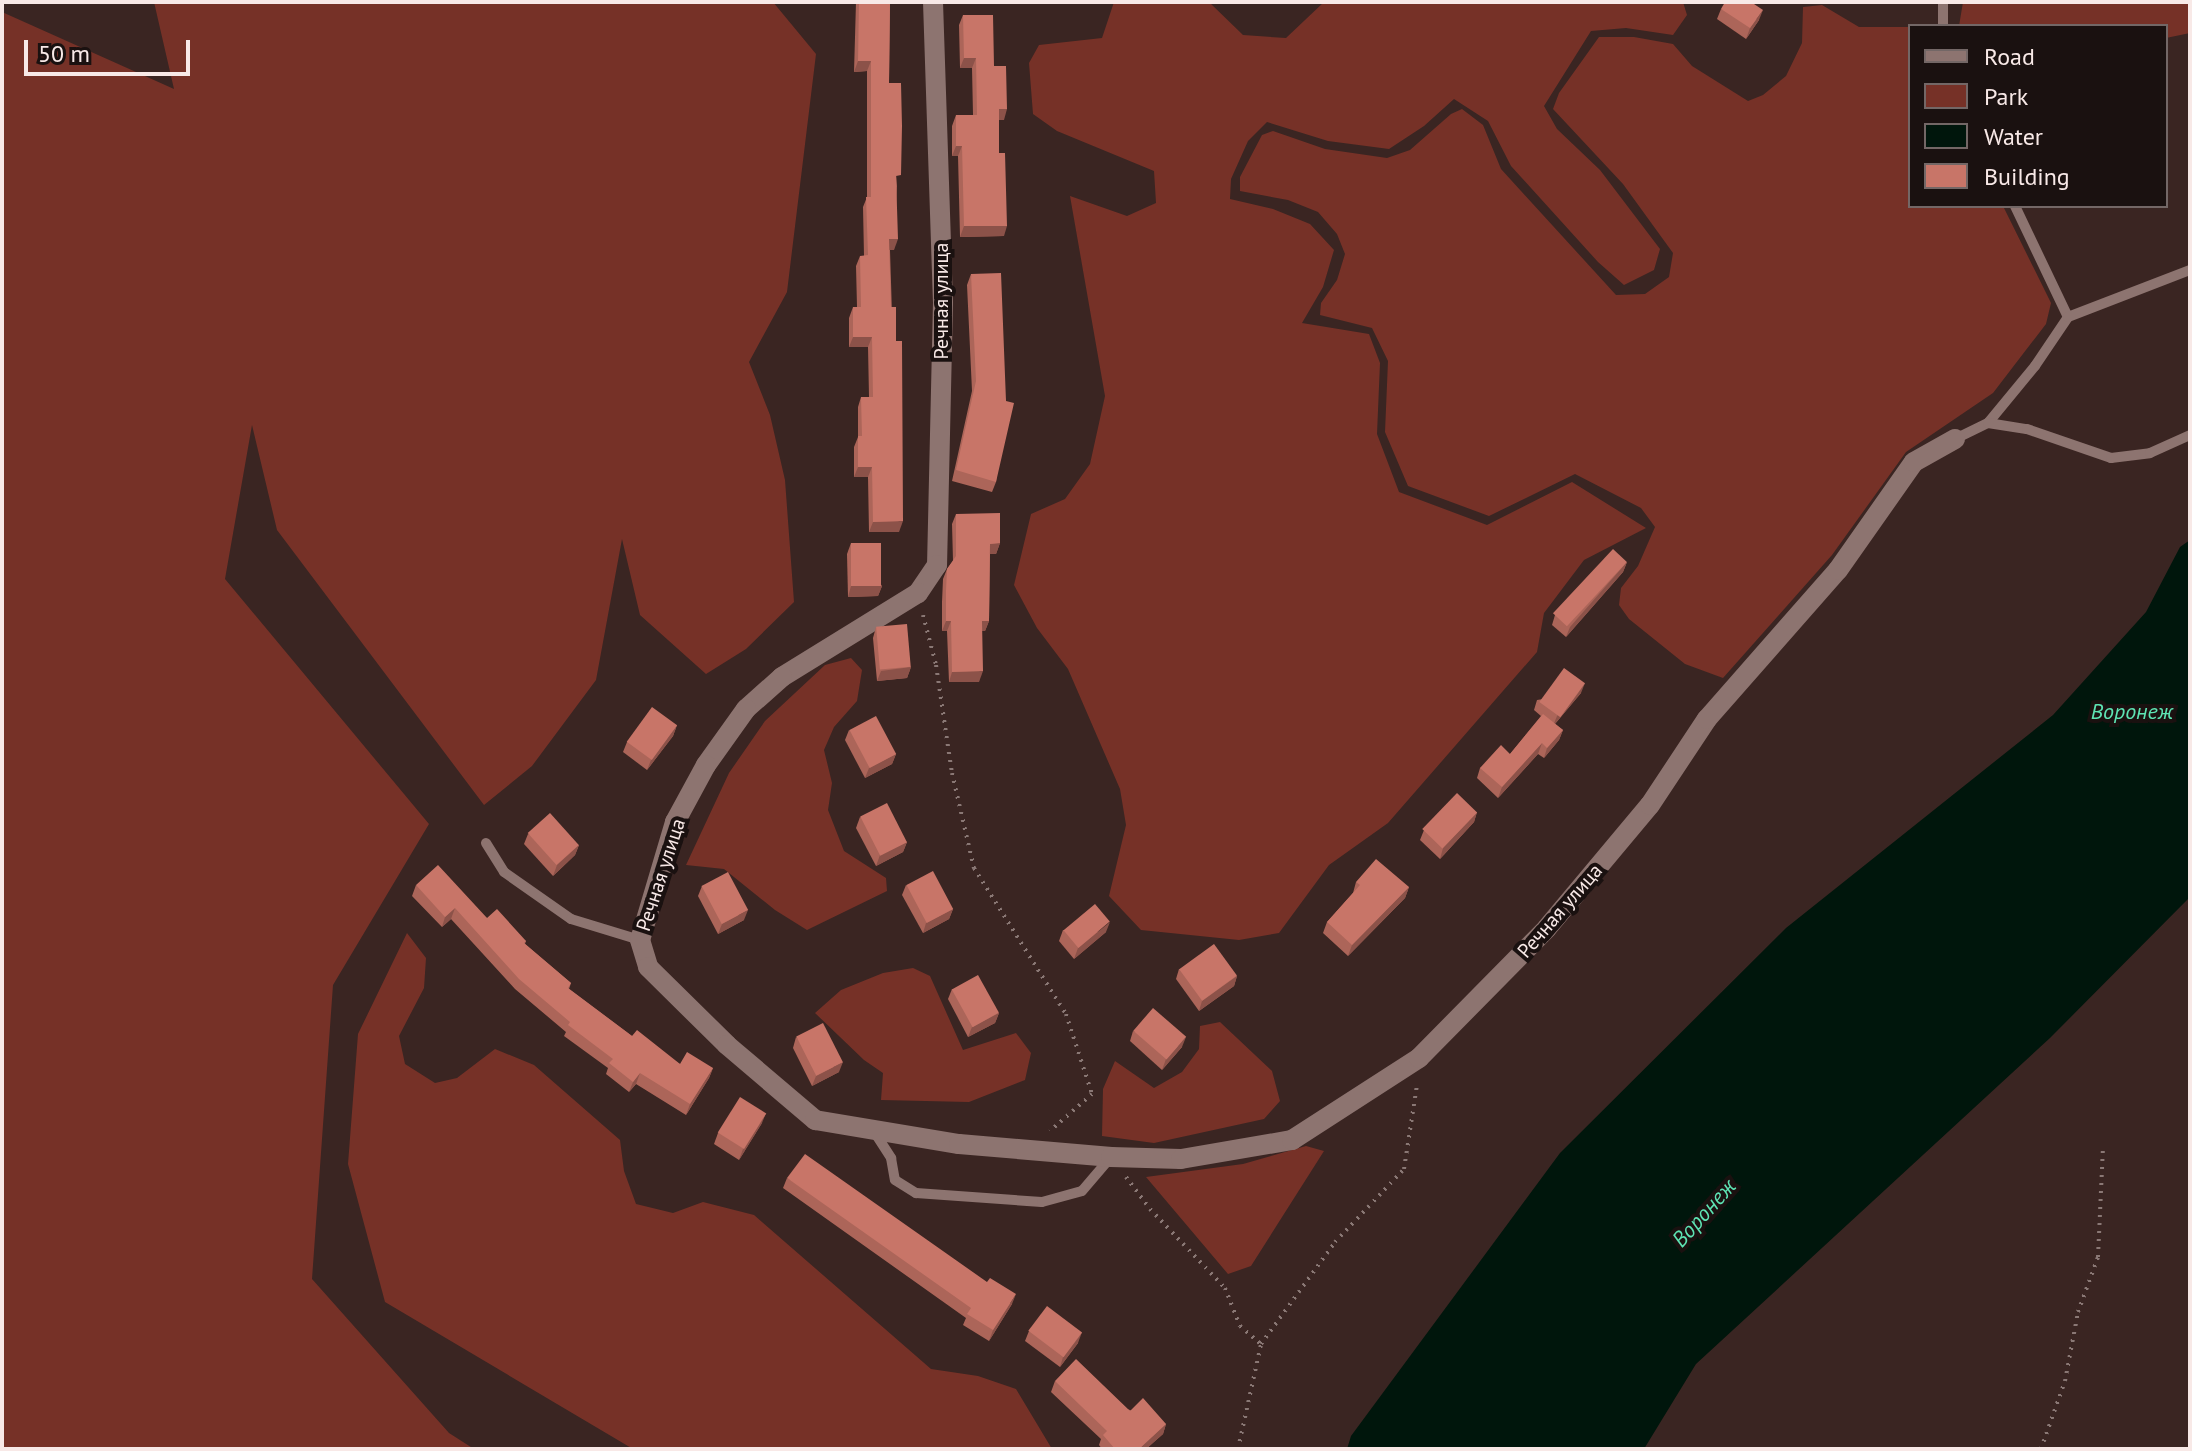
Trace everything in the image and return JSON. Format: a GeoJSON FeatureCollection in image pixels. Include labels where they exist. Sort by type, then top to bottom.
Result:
{"type":"FeatureCollection","features":[{"type":"Feature","properties":{"kind":"street","name":"Речная улица"},"geometry":{"type":"LineString","coordinates":[[933,2],[943,302],[937,565],[918,593],[782,677],[746,709],[706,765],[675,822],[640,940],[648,967],[727,1045],[815,1120],[959,1144],[1111,1157],[1181,1159],[1292,1140],[1380,1087],[1419,1058],[1547,928],[1641,816],[1707,719],[1838,570],[1914,462],[1955,439]]}},
{"type":"Feature","properties":{"kind":"lane"},"geometry":{"type":"LineString","coordinates":[[1943,2],[1943,24]]}},
{"type":"Feature","properties":{"kind":"lane"},"geometry":{"type":"LineString","coordinates":[[2016,208],[2068,317]]}},
{"type":"Feature","properties":{"kind":"lane"},"geometry":{"type":"LineString","coordinates":[[1955,439],[1988,423],[2035,366],[2068,317],[2190,270]]}},
{"type":"Feature","properties":{"kind":"lane"},"geometry":{"type":"LineString","coordinates":[[1988,423],[2027,429],[2111,458],[2150,453],[2190,435]]}},
{"type":"Feature","properties":{"kind":"lane"},"geometry":{"type":"LineString","coordinates":[[486,843],[504,872],[571,919],[640,940]]}},
{"type":"Feature","properties":{"kind":"lane"},"geometry":{"type":"LineString","coordinates":[[874,1131],[891,1158],[895,1180],[916,1193],[1042,1202],[1082,1191],[1111,1157]]}},
{"type":"Feature","properties":{"kind":"path"},"geometry":{"type":"LineString","coordinates":[[918,593],[936,665],[952,773],[974,868],[1066,1014],[1092,1094],[1029,1150]]}},
{"type":"Feature","properties":{"kind":"path"},"geometry":{"type":"LineString","coordinates":[[1238,1449],[1261,1344],[1335,1242],[1404,1169],[1416,1112],[1419,1058]]}},
{"type":"Feature","properties":{"kind":"path"},"geometry":{"type":"LineString","coordinates":[[2041,1449],[2065,1381],[2078,1312],[2098,1257],[2103,1147]]}},
{"type":"Feature","properties":{"kind":"path"},"geometry":{"type":"LineString","coordinates":[[1111,1157],[1150,1209],[1225,1288],[1240,1326],[1261,1344]]}},
{"type":"Feature","properties":{"kind":"green space"},"geometry":{"type":"Polygon","coordinates":[[[154,2],[773,2],[816,54],[787,292],[749,362],[770,415],[785,480],[794,602],[746,649],[706,674],[640,615],[622,539],[596,680],[532,766],[484,805],[277,530],[252,425],[225,579],[429,824],[333,985],[312,1279],[449,1433],[474,1449],[2,1449],[2,12],[174,89],[154,2]]]}},
{"type":"Feature","properties":{"kind":"green space"},"geometry":{"type":"Polygon","coordinates":[[[1114,2],[1209,2],[1243,35],[1286,38],[1324,2],[1683,2],[1687,15],[1673,35],[1626,28],[1591,31],[1544,106],[1557,129],[1600,170],[1660,249],[1654,270],[1624,285],[1598,262],[1511,166],[1488,121],[1454,99],[1424,126],[1389,149],[1328,141],[1267,122],[1248,141],[1231,179],[1230,199],[1273,209],[1310,224],[1334,250],[1323,287],[1302,323],[1369,334],[1380,363],[1377,434],[1399,492],[1487,525],[1572,482],[1646,528],[1584,560],[1544,613],[1537,652],[1388,823],[1329,865],[1279,933],[1239,940],[1141,930],[1109,896],[1126,825],[1120,789],[1068,669],[1037,628],[1014,585],[1031,514],[1065,499],[1090,464],[1105,396],[1070,196],[1127,216],[1156,203],[1154,171],[1057,131],[1033,114],[1029,63],[1039,45],[1102,38],[1114,2]]]}},
{"type":"Feature","properties":{"kind":"green space"},"geometry":{"type":"Polygon","coordinates":[[[1963,2],[2190,2],[2190,33],[2168,38],[2168,24],[1959,24],[1963,2]]]}},
{"type":"Feature","properties":{"kind":"green space"},"geometry":{"type":"Polygon","coordinates":[[[1822,5],[1859,27],[1908,27],[1908,208],[2004,208],[2051,303],[2046,324],[1993,393],[1906,452],[1832,555],[1723,678],[1685,664],[1629,619],[1619,605],[1621,588],[1638,566],[1655,527],[1641,508],[1575,474],[1489,516],[1408,486],[1385,432],[1388,361],[1372,328],[1320,315],[1321,303],[1337,280],[1345,254],[1337,234],[1318,212],[1288,200],[1240,191],[1240,177],[1262,135],[1273,131],[1325,149],[1387,158],[1410,150],[1451,114],[1462,109],[1483,125],[1501,169],[1616,295],[1645,294],[1669,277],[1673,253],[1623,184],[1553,109],[1559,93],[1599,37],[1634,37],[1673,44],[1692,66],[1748,101],[1763,95],[1786,76],[1802,43],[1803,7],[1822,5]]]}},
{"type":"Feature","properties":{"kind":"green space"},"geometry":{"type":"Polygon","coordinates":[[[851,658],[862,670],[857,701],[834,727],[824,750],[832,783],[828,810],[844,851],[886,878],[887,891],[807,930],[775,910],[724,869],[686,865],[729,773],[765,721],[825,665],[851,658]]]}},
{"type":"Feature","properties":{"kind":"green space"},"geometry":{"type":"Polygon","coordinates":[[[407,933],[426,958],[424,988],[399,1036],[405,1064],[435,1083],[457,1078],[495,1049],[534,1065],[620,1140],[624,1171],[636,1204],[673,1213],[703,1202],[754,1215],[931,1369],[978,1376],[1016,1389],[1052,1449],[633,1449],[385,1302],[348,1164],[358,1034],[407,933]]]}},
{"type":"Feature","properties":{"kind":"green space"},"geometry":{"type":"Polygon","coordinates":[[[913,968],[930,976],[963,1050],[1016,1033],[1031,1053],[1025,1080],[969,1102],[881,1100],[883,1073],[864,1060],[815,1013],[841,990],[883,973],[913,968]]]}},
{"type":"Feature","properties":{"kind":"green space"},"geometry":{"type":"Polygon","coordinates":[[[1220,1022],[1272,1071],[1280,1101],[1264,1119],[1154,1143],[1102,1136],[1103,1089],[1115,1061],[1154,1088],[1182,1072],[1199,1049],[1200,1026],[1220,1022]]]}},
{"type":"Feature","properties":{"kind":"green space"},"geometry":{"type":"Polygon","coordinates":[[[1306,1146],[1324,1151],[1251,1266],[1228,1274],[1146,1177],[1243,1164],[1306,1146]]]}},
{"type":"Feature","properties":{"kind":"water","name":"Воронеж"},"geometry":{"type":"Polygon","coordinates":[[[2190,540],[2190,897],[2050,1038],[1696,1364],[1644,1449],[1347,1449],[1351,1436],[1560,1153],[1786,928],[2053,715],[2146,612],[2180,547],[2190,540]]]}},
{"type":"Feature","properties":{"kind":"building"},"geometry":{"type":"Polygon","coordinates":[[[859,2],[890,2],[889,83],[901,83],[901,175],[896,176],[898,239],[889,239],[891,307],[896,307],[896,341],[902,341],[903,521],[873,522],[872,467],[858,467],[858,436],[862,436],[861,397],[873,397],[872,337],[853,337],[853,307],[861,307],[860,256],[868,255],[866,197],[871,197],[871,61],[858,61],[859,2]]]}},
{"type":"Feature","properties":{"kind":"building"},"geometry":{"type":"Polygon","coordinates":[[[1725,2],[1751,2],[1763,10],[1750,28],[1721,9],[1725,2]]]}},
{"type":"Feature","properties":{"kind":"building"},"geometry":{"type":"Polygon","coordinates":[[[963,15],[993,15],[994,66],[1006,66],[1007,109],[999,109],[999,153],[1005,153],[1007,226],[964,226],[962,146],[956,146],[956,115],[977,115],[976,58],[964,58],[963,15]]]}},
{"type":"Feature","properties":{"kind":"building"},"geometry":{"type":"Polygon","coordinates":[[[1001,273],[1006,401],[1014,403],[996,482],[956,470],[976,381],[971,274],[1001,273]]]}},
{"type":"Feature","properties":{"kind":"building"},"geometry":{"type":"Polygon","coordinates":[[[1000,513],[1000,543],[990,544],[989,621],[982,621],[983,671],[952,672],[951,621],[946,621],[946,591],[947,569],[956,556],[956,514],[1000,513]]]}},
{"type":"Feature","properties":{"kind":"building"},"geometry":{"type":"Polygon","coordinates":[[[851,543],[881,543],[881,586],[851,586],[851,543]]]}},
{"type":"Feature","properties":{"kind":"building"},"geometry":{"type":"Polygon","coordinates":[[[1613,549],[1627,562],[1567,626],[1553,613],[1613,549]]]}},
{"type":"Feature","properties":{"kind":"building"},"geometry":{"type":"Polygon","coordinates":[[[907,624],[911,667],[880,670],[876,627],[907,624]]]}},
{"type":"Feature","properties":{"kind":"building"},"geometry":{"type":"Polygon","coordinates":[[[1564,668],[1585,683],[1560,717],[1539,702],[1564,668]]]}},
{"type":"Feature","properties":{"kind":"building"},"geometry":{"type":"Polygon","coordinates":[[[652,707],[677,725],[652,760],[627,742],[652,707]]]}},
{"type":"Feature","properties":{"kind":"building"},"geometry":{"type":"Polygon","coordinates":[[[1543,714],[1563,730],[1547,748],[1542,743],[1502,787],[1480,768],[1501,745],[1510,754],[1543,714]]]}},
{"type":"Feature","properties":{"kind":"building"},"geometry":{"type":"Polygon","coordinates":[[[876,716],[896,754],[870,768],[850,730],[876,716]]]}},
{"type":"Feature","properties":{"kind":"building"},"geometry":{"type":"Polygon","coordinates":[[[1457,793],[1477,812],[1442,848],[1422,829],[1457,793]]]}},
{"type":"Feature","properties":{"kind":"building"},"geometry":{"type":"Polygon","coordinates":[[[887,803],[907,842],[880,856],[860,817],[887,803]]]}},
{"type":"Feature","properties":{"kind":"building"},"geometry":{"type":"Polygon","coordinates":[[[550,813],[579,845],[556,865],[528,833],[550,813]]]}},
{"type":"Feature","properties":{"kind":"building"},"geometry":{"type":"Polygon","coordinates":[[[1376,859],[1409,887],[1352,945],[1327,922],[1360,885],[1356,882],[1376,859]]]}},
{"type":"Feature","properties":{"kind":"building"},"geometry":{"type":"Polygon","coordinates":[[[438,865],[487,918],[497,909],[526,941],[524,943],[571,983],[568,988],[632,1036],[637,1030],[680,1064],[687,1052],[713,1068],[690,1104],[640,1073],[633,1082],[609,1063],[613,1059],[568,1025],[570,1022],[519,979],[455,908],[445,917],[416,885],[438,865]]]}},
{"type":"Feature","properties":{"kind":"building"},"geometry":{"type":"Polygon","coordinates":[[[933,871],[953,909],[927,923],[907,885],[933,871]]]}},
{"type":"Feature","properties":{"kind":"building"},"geometry":{"type":"Polygon","coordinates":[[[728,872],[748,910],[722,924],[702,886],[728,872]]]}},
{"type":"Feature","properties":{"kind":"building"},"geometry":{"type":"Polygon","coordinates":[[[1095,904],[1110,922],[1078,948],[1064,930],[1095,904]]]}},
{"type":"Feature","properties":{"kind":"building"},"geometry":{"type":"Polygon","coordinates":[[[1214,944],[1237,976],[1202,1001],[1179,969],[1214,944]]]}},
{"type":"Feature","properties":{"kind":"building"},"geometry":{"type":"Polygon","coordinates":[[[978,975],[999,1013],[973,1027],[952,990],[978,975]]]}},
{"type":"Feature","properties":{"kind":"building"},"geometry":{"type":"Polygon","coordinates":[[[1153,1008],[1186,1037],[1167,1060],[1133,1031],[1153,1008]]]}},
{"type":"Feature","properties":{"kind":"building"},"geometry":{"type":"Polygon","coordinates":[[[823,1023],[843,1062],[816,1076],[796,1037],[823,1023]]]}},
{"type":"Feature","properties":{"kind":"building"},"geometry":{"type":"Polygon","coordinates":[[[740,1097],[766,1113],[744,1149],[718,1133],[740,1097]]]}},
{"type":"Feature","properties":{"kind":"building"},"geometry":{"type":"Polygon","coordinates":[[[805,1154],[987,1282],[990,1278],[1016,1294],[993,1330],[967,1314],[971,1308],[787,1178],[805,1154]]]}},
{"type":"Feature","properties":{"kind":"building"},"geometry":{"type":"Polygon","coordinates":[[[1047,1306],[1082,1332],[1063,1357],[1028,1331],[1047,1306]]]}},
{"type":"Feature","properties":{"kind":"building"},"geometry":{"type":"Polygon","coordinates":[[[1076,1359],[1130,1411],[1143,1398],[1166,1424],[1139,1449],[1115,1449],[1103,1435],[1107,1431],[1055,1381],[1076,1359]]]}}]}
